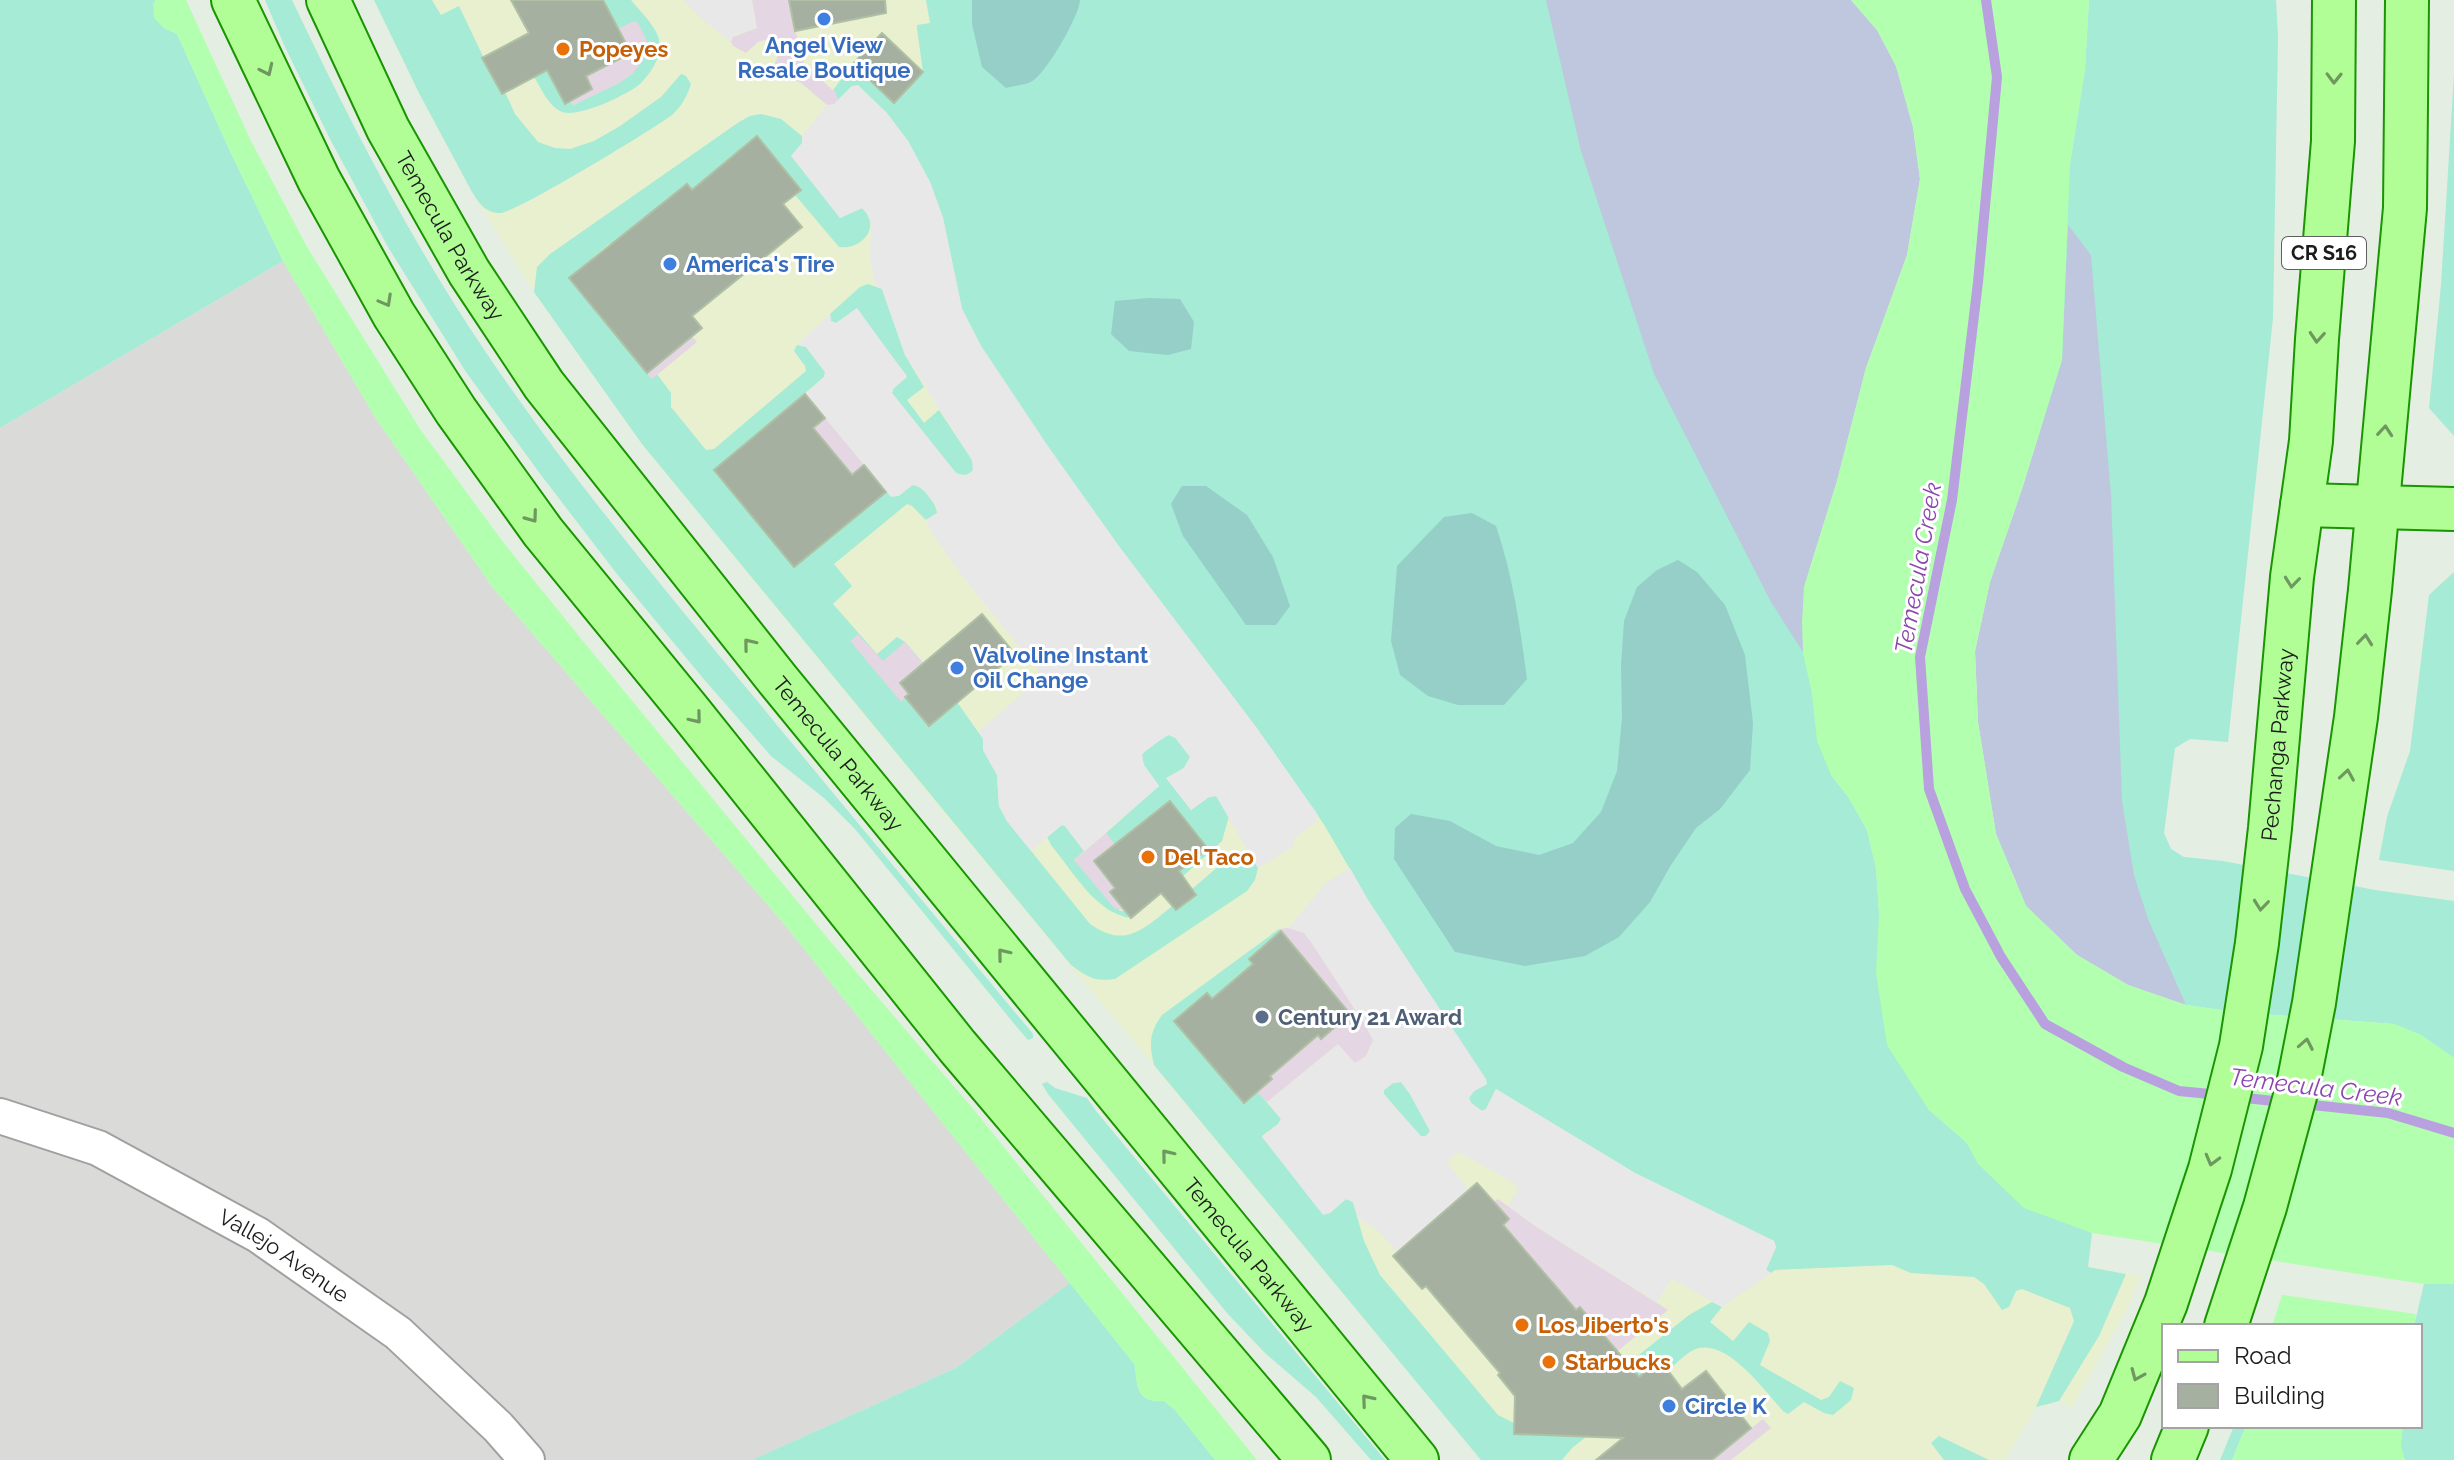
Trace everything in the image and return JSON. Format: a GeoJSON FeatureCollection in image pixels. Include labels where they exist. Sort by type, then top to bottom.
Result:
{"type":"FeatureCollection","features":[{"type":"Feature","properties":{"kind":"main road"},"geometry":{"type":"LineString","coordinates":[[233,0],[319,180],[394,315],[456,411],[543,532],[957,1046],[1309,1460]]}},
{"type":"Feature","properties":{"kind":"main road","name":"Temecula Parkway"},"geometry":{"type":"LineString","coordinates":[[328,0],[388,129],[469,272],[544,385],[778,680],[1417,1460]]}},
{"type":"Feature","properties":{"kind":"main road","name":"Pechanga Parkway"},"geometry":{"type":"LineString","coordinates":[[2091,1460],[2120,1415],[2166,1303],[2210,1169],[2241,1046],[2257,943],[2292,577],[2311,441],[2333,141],[2334,0]]}},
{"type":"Feature","properties":{"kind":"main road"},"geometry":{"type":"LineString","coordinates":[[2230,1317],[2265,1207],[2298,1085],[2314,1003],[2356,717],[2405,208],[2407,0]]}},
{"type":"Feature","properties":{"kind":"main road"},"geometry":{"type":"LineString","coordinates":[[2302,505],[2454,509]]}},
{"type":"Feature","properties":{"kind":"main road"},"geometry":{"type":"LineString","coordinates":[[2173,1460],[2186,1428]]}},
{"type":"Feature","properties":{"kind":"street","name":"Vallejo Avenue"},"geometry":{"type":"LineString","coordinates":[[0,1116],[98,1148],[258,1235],[398,1333],[498,1427],[527,1460]]}},
{"type":"Feature","properties":{"kind":"shaded area"},"geometry":{"type":"Polygon","coordinates":[[[0,0],[156,0],[153,4],[164,28],[177,34],[283,261],[0,428],[0,0]]]}},
{"type":"Feature","properties":{"kind":"shaded area"},"geometry":{"type":"Polygon","coordinates":[[[265,0],[292,0],[407,225],[459,312],[551,444],[653,575],[1033,1034],[1033,1038],[1028,1040],[1016,1026],[855,829],[824,798],[771,756],[617,574],[541,475],[466,372],[388,247],[330,139],[265,0]]]}},
{"type":"Feature","properties":{"kind":"shaded area"},"geometry":{"type":"Polygon","coordinates":[[[374,0],[951,0],[1455,952],[2092,1233],[2088,1267],[2141,1276],[2126,1311],[2072,1407],[2059,1401],[2036,1407],[2005,1460],[1481,1460],[642,444],[534,292],[472,192],[374,0]]]}},
{"type":"Feature","properties":{"kind":"shaded area"},"geometry":{"type":"Polygon","coordinates":[[[374,0],[432,0],[441,15],[459,6],[501,94],[505,92],[515,114],[538,142],[555,148],[570,149],[594,141],[620,126],[661,97],[681,74],[691,84],[679,108],[660,123],[530,200],[511,210],[495,213],[483,207],[472,192],[374,0]]]}},
{"type":"Feature","properties":{"kind":"shaded area"},"geometry":{"type":"Polygon","coordinates":[[[603,0],[631,0],[657,33],[660,46],[658,57],[643,80],[624,94],[577,112],[560,111],[548,101],[534,77],[547,70],[573,105],[633,73],[618,29],[603,0]]]}},
{"type":"Feature","properties":{"kind":"shaded area"},"geometry":{"type":"Polygon","coordinates":[[[684,0],[752,0],[757,28],[737,34],[731,42],[684,0]]]}},
{"type":"Feature","properties":{"kind":"shaded area"},"geometry":{"type":"Polygon","coordinates":[[[752,0],[789,0],[805,65],[836,93],[838,100],[834,104],[827,105],[801,83],[773,68],[779,53],[774,41],[758,42],[746,53],[733,46],[733,37],[757,28],[752,0]]]}},
{"type":"Feature","properties":{"kind":"shaded area"},"geometry":{"type":"Polygon","coordinates":[[[926,0],[1851,0],[1803,652],[1831,775],[1849,798],[1867,830],[1876,868],[1879,913],[1928,1109],[1967,1143],[1979,1164],[2069,1223],[2092,1233],[2088,1267],[2126,1274],[2099,1336],[2059,1401],[2036,1407],[2074,1321],[2070,1308],[2022,1289],[2016,1291],[2009,1307],[2002,1310],[1984,1284],[1974,1277],[1911,1273],[1892,1265],[1775,1270],[1771,1273],[1766,1270],[1776,1247],[1774,1241],[1635,1173],[1496,1089],[1486,1109],[1482,1111],[1471,1103],[1469,1098],[1474,1091],[1487,1084],[1368,900],[1323,823],[1256,727],[1118,545],[981,346],[962,309],[943,218],[930,182],[908,141],[886,112],[852,86],[838,100],[833,90],[853,64],[893,102],[923,72],[917,25],[930,23],[926,0]]]}},
{"type":"Feature","properties":{"kind":"shaded area"},"geometry":{"type":"Polygon","coordinates":[[[972,0],[1080,0],[1068,31],[1045,68],[1031,82],[1006,88],[982,67],[972,24],[972,0]]]}},
{"type":"Feature","properties":{"kind":"shaded area"},"geometry":{"type":"Polygon","coordinates":[[[1546,0],[1851,0],[1877,30],[1896,66],[1913,127],[1920,179],[1907,255],[1866,368],[1837,481],[1804,587],[1803,652],[1771,602],[1654,374],[1581,151],[1546,0]]]}},
{"type":"Feature","properties":{"kind":"shaded area"},"geometry":{"type":"Polygon","coordinates":[[[2089,0],[2276,0],[2273,318],[2228,742],[2190,739],[2175,748],[2164,833],[2171,849],[2184,857],[2454,901],[2454,1058],[2421,1035],[2394,1024],[2186,1005],[1996,834],[2070,164],[2085,69],[2089,0]]]}},
{"type":"Feature","properties":{"kind":"shaded area"},"geometry":{"type":"Polygon","coordinates":[[[634,21],[647,41],[643,61],[619,83],[573,105],[571,101],[592,89],[586,76],[630,53],[618,29],[634,21]]]}},
{"type":"Feature","properties":{"kind":"shaded area"},"geometry":{"type":"Polygon","coordinates":[[[2454,74],[2454,436],[2429,408],[2441,285],[2454,74]]]}},
{"type":"Feature","properties":{"kind":"shaded area"},"geometry":{"type":"Polygon","coordinates":[[[858,85],[886,112],[908,141],[930,182],[943,218],[962,309],[981,346],[1118,545],[1256,727],[1318,815],[1315,823],[1294,838],[1294,846],[1258,868],[1216,796],[1209,797],[1191,810],[1166,778],[1184,768],[1190,757],[1173,735],[1168,735],[1142,754],[1144,765],[1159,786],[1084,851],[1062,825],[1031,851],[999,806],[997,775],[983,750],[979,731],[1039,679],[1038,670],[933,535],[926,520],[937,513],[937,507],[921,487],[913,485],[898,496],[891,497],[805,394],[824,377],[825,372],[806,347],[797,345],[830,314],[831,321],[836,323],[857,308],[907,377],[892,393],[956,473],[964,476],[973,471],[972,460],[905,355],[882,289],[875,285],[870,258],[871,224],[867,213],[862,208],[840,218],[791,156],[802,143],[802,136],[827,105],[834,104],[852,86],[858,85]]]}},
{"type":"Feature","properties":{"kind":"shaded area"},"geometry":{"type":"Polygon","coordinates":[[[761,114],[781,119],[802,136],[802,143],[792,156],[840,218],[862,208],[868,215],[870,229],[862,241],[839,247],[795,195],[801,190],[757,137],[692,190],[686,184],[649,214],[615,251],[609,244],[569,278],[651,378],[657,374],[671,393],[671,407],[706,450],[714,449],[806,371],[794,351],[797,345],[806,347],[825,372],[824,377],[714,470],[794,567],[885,492],[899,496],[913,484],[929,496],[937,513],[926,520],[907,504],[834,564],[852,586],[833,604],[877,654],[897,637],[923,663],[900,683],[909,694],[957,702],[983,739],[983,750],[997,775],[999,806],[1007,821],[1090,924],[1114,935],[1134,933],[1172,906],[1176,910],[1196,895],[1192,889],[1220,865],[1244,854],[1251,857],[1258,868],[1255,880],[1247,891],[1115,979],[1092,978],[1071,965],[642,444],[534,292],[537,267],[550,254],[739,122],[761,114]]]}},
{"type":"Feature","properties":{"kind":"shaded area"},"geometry":{"type":"Polygon","coordinates":[[[2068,225],[2091,255],[2111,495],[2122,801],[2134,875],[2148,919],[2186,1005],[2128,985],[2077,955],[2026,906],[1996,834],[1978,722],[1975,651],[1990,582],[2062,360],[2068,225]]]}},
{"type":"Feature","properties":{"kind":"shaded area"},"geometry":{"type":"Polygon","coordinates":[[[283,261],[375,417],[493,588],[785,925],[1070,1283],[956,1368],[752,1460],[0,1460],[0,428],[283,261]]]}},
{"type":"Feature","properties":{"kind":"shaded area"},"geometry":{"type":"Polygon","coordinates":[[[868,284],[882,289],[905,355],[924,387],[907,400],[924,423],[939,410],[972,460],[974,467],[969,474],[956,473],[892,393],[907,376],[856,309],[836,323],[831,321],[830,314],[860,287],[868,284]]]}},
{"type":"Feature","properties":{"kind":"shaded area"},"geometry":{"type":"Polygon","coordinates":[[[1180,299],[1194,322],[1191,349],[1168,355],[1129,351],[1111,334],[1115,301],[1180,299]]]}},
{"type":"Feature","properties":{"kind":"shaded area"},"geometry":{"type":"Polygon","coordinates":[[[692,336],[697,342],[652,379],[638,362],[643,358],[652,369],[692,336]]]}},
{"type":"Feature","properties":{"kind":"shaded area"},"geometry":{"type":"Polygon","coordinates":[[[825,418],[864,465],[852,475],[813,428],[825,418]]]}},
{"type":"Feature","properties":{"kind":"shaded area"},"geometry":{"type":"Polygon","coordinates":[[[1182,486],[1206,486],[1247,515],[1273,557],[1290,606],[1276,625],[1246,625],[1183,536],[1171,504],[1182,486]]]}},
{"type":"Feature","properties":{"kind":"shaded area"},"geometry":{"type":"Polygon","coordinates":[[[1472,513],[1496,526],[1519,621],[1527,679],[1504,705],[1458,705],[1428,696],[1400,675],[1391,641],[1397,566],[1444,517],[1472,513]]]}},
{"type":"Feature","properties":{"kind":"shaded area"},"geometry":{"type":"Polygon","coordinates":[[[1678,560],[1697,572],[1725,605],[1745,655],[1753,723],[1750,770],[1720,809],[1696,828],[1650,902],[1619,937],[1585,956],[1525,966],[1455,952],[1394,859],[1395,828],[1411,814],[1450,821],[1496,846],[1539,855],[1573,843],[1601,812],[1617,771],[1622,718],[1624,621],[1637,587],[1657,570],[1678,560]]]}},
{"type":"Feature","properties":{"kind":"shaded area"},"geometry":{"type":"Polygon","coordinates":[[[2454,572],[2454,871],[2379,860],[2387,817],[2410,751],[2429,595],[2454,572]]]}},
{"type":"Feature","properties":{"kind":"shaded area"},"geometry":{"type":"Polygon","coordinates":[[[858,634],[883,661],[905,642],[923,663],[900,683],[909,694],[901,702],[850,641],[858,634]]]}},
{"type":"Feature","properties":{"kind":"shaded area"},"geometry":{"type":"Polygon","coordinates":[[[1168,735],[1176,738],[1190,757],[1184,768],[1167,779],[1191,810],[1209,797],[1216,796],[1229,816],[1222,841],[1182,877],[1170,801],[1115,845],[1106,833],[1159,786],[1141,757],[1145,750],[1168,735]]]}},
{"type":"Feature","properties":{"kind":"shaded area"},"geometry":{"type":"Polygon","coordinates":[[[1062,825],[1084,851],[1074,860],[1120,911],[1125,911],[1131,918],[1106,908],[1096,900],[1051,845],[1047,837],[1062,825]]]}},
{"type":"Feature","properties":{"kind":"shaded area"},"geometry":{"type":"Polygon","coordinates":[[[1106,833],[1115,845],[1094,861],[1115,888],[1110,892],[1125,911],[1114,908],[1074,860],[1106,833]]]}},
{"type":"Feature","properties":{"kind":"shaded area"},"geometry":{"type":"Polygon","coordinates":[[[1350,868],[1486,1079],[1487,1084],[1469,1097],[1471,1103],[1482,1111],[1486,1109],[1496,1089],[1635,1173],[1774,1241],[1776,1247],[1766,1270],[1771,1273],[1722,1307],[1674,1280],[1670,1281],[1657,1302],[1508,1206],[1517,1191],[1516,1184],[1460,1153],[1447,1163],[1469,1190],[1397,1252],[1379,1231],[1358,1218],[1353,1202],[1346,1199],[1323,1215],[1262,1137],[1281,1119],[1267,1102],[1338,1044],[1355,1063],[1366,1056],[1371,1048],[1372,1040],[1365,1025],[1313,945],[1304,933],[1288,928],[1326,883],[1350,868]],[[1401,1082],[1393,1083],[1384,1090],[1384,1095],[1421,1136],[1426,1136],[1430,1131],[1401,1082]]]}},
{"type":"Feature","properties":{"kind":"shaded area"},"geometry":{"type":"Polygon","coordinates":[[[1288,928],[1304,933],[1373,1040],[1366,1056],[1355,1063],[1338,1044],[1267,1102],[1258,1092],[1272,1079],[1270,1076],[1318,1035],[1322,1038],[1350,1014],[1279,929],[1288,928]]]}},
{"type":"Feature","properties":{"kind":"shaded area"},"geometry":{"type":"Polygon","coordinates":[[[1279,929],[1281,931],[1249,959],[1253,964],[1212,999],[1207,993],[1175,1021],[1243,1103],[1258,1092],[1281,1119],[1262,1136],[1330,1213],[1346,1199],[1353,1202],[1364,1241],[1380,1275],[1498,1415],[1514,1423],[1514,1434],[1545,1435],[1546,1421],[1561,1417],[1689,1315],[1712,1302],[1722,1307],[1710,1322],[1733,1341],[1749,1322],[1768,1333],[1770,1341],[1760,1365],[1821,1400],[1829,1397],[1840,1381],[1854,1388],[1851,1400],[1833,1415],[1804,1402],[1788,1414],[1734,1360],[1723,1352],[1699,1348],[1686,1354],[1668,1371],[1659,1361],[1583,1423],[1591,1433],[1562,1460],[1481,1460],[1154,1065],[1151,1039],[1162,1015],[1279,929]]]}},
{"type":"Feature","properties":{"kind":"shaded area"},"geometry":{"type":"Polygon","coordinates":[[[1047,1082],[1055,1088],[1087,1098],[1385,1460],[1371,1460],[1316,1397],[1265,1353],[1227,1313],[1048,1094],[1042,1084],[1047,1082]]]}},
{"type":"Feature","properties":{"kind":"shaded area"},"geometry":{"type":"Polygon","coordinates":[[[1401,1082],[1430,1131],[1426,1136],[1421,1137],[1384,1094],[1384,1090],[1393,1083],[1401,1082]]]}},
{"type":"Feature","properties":{"kind":"shaded area"},"geometry":{"type":"Polygon","coordinates":[[[1498,1199],[1668,1310],[1598,1367],[1580,1308],[1576,1310],[1503,1225],[1494,1202],[1498,1199]]]}},
{"type":"Feature","properties":{"kind":"shaded area"},"geometry":{"type":"Polygon","coordinates":[[[1070,1283],[1135,1365],[1143,1396],[1164,1401],[1175,1410],[1215,1460],[752,1460],[956,1368],[1070,1283]]]}},
{"type":"Feature","properties":{"kind":"shaded area"},"geometry":{"type":"Polygon","coordinates":[[[2424,1284],[2454,1284],[2454,1460],[2405,1460],[2400,1446],[2403,1428],[2422,1428],[2422,1324],[2414,1324],[2424,1284]]]}},
{"type":"Feature","properties":{"kind":"shaded area"},"geometry":{"type":"Polygon","coordinates":[[[1763,1419],[1771,1428],[1731,1460],[1715,1460],[1708,1452],[1726,1448],[1763,1419]]]}},
{"type":"Feature","properties":{"kind":"shaded area"},"geometry":{"type":"Polygon","coordinates":[[[2233,1428],[2245,1428],[2232,1460],[2220,1460],[2233,1428]]]}},
{"type":"Feature","properties":{"kind":"shaded area"},"geometry":{"type":"Polygon","coordinates":[[[1939,1436],[1989,1460],[1944,1460],[1931,1443],[1939,1436]]]}},
{"type":"Feature","properties":{"kind":"sand"},"geometry":{"type":"Polygon","coordinates":[[[156,0],[186,0],[251,141],[307,247],[420,429],[503,542],[829,940],[974,1110],[1257,1460],[1215,1460],[1175,1410],[1164,1401],[1143,1396],[1135,1365],[785,925],[493,588],[375,417],[283,261],[177,34],[164,28],[154,18],[153,4],[156,0]]]}},
{"type":"Feature","properties":{"kind":"sand"},"geometry":{"type":"Polygon","coordinates":[[[1851,0],[2089,0],[2085,69],[2070,164],[2062,360],[1990,582],[1975,651],[1978,722],[1996,834],[2026,906],[2077,955],[2128,985],[2186,1005],[2394,1024],[2421,1035],[2454,1058],[2454,1284],[2424,1284],[2092,1233],[2024,1208],[1978,1164],[1967,1143],[1928,1109],[1887,1045],[1876,973],[1879,913],[1876,868],[1867,830],[1849,798],[1831,775],[1817,741],[1803,652],[1804,587],[1837,481],[1866,368],[1907,255],[1920,179],[1913,127],[1896,66],[1877,30],[1851,0]]]}},
{"type":"Feature","properties":{"kind":"sand"},"geometry":{"type":"Polygon","coordinates":[[[2282,1295],[2416,1314],[2414,1324],[2273,1324],[2282,1295]]]}},
{"type":"Feature","properties":{"kind":"sand"},"geometry":{"type":"Polygon","coordinates":[[[2245,1428],[2403,1428],[2401,1446],[2405,1460],[2232,1460],[2245,1428]]]}},
{"type":"Feature","properties":{"kind":"building","name":"Popeyes"},"geometry":{"type":"Polygon","coordinates":[[[511,0],[603,0],[631,53],[586,76],[592,89],[565,104],[547,70],[502,94],[482,58],[529,33],[511,0]]]}},
{"type":"Feature","properties":{"kind":"building","name":"Angel View Resale Boutique"},"geometry":{"type":"Polygon","coordinates":[[[789,0],[885,0],[886,13],[795,31],[789,0]]]}},
{"type":"Feature","properties":{"kind":"building"},"geometry":{"type":"Polygon","coordinates":[[[882,33],[923,72],[894,103],[853,64],[882,33]]]}},
{"type":"Feature","properties":{"kind":"building","name":"America's Tire"},"geometry":{"type":"Polygon","coordinates":[[[757,136],[801,190],[783,204],[802,227],[692,316],[702,328],[647,373],[569,278],[687,184],[692,190],[757,136]]]}},
{"type":"Feature","properties":{"kind":"building"},"geometry":{"type":"Polygon","coordinates":[[[805,394],[825,418],[813,428],[852,475],[864,465],[886,492],[794,567],[714,470],[805,394]]]}},
{"type":"Feature","properties":{"kind":"building","name":"Valvoline Instant Oil Change"},"geometry":{"type":"Polygon","coordinates":[[[982,614],[1015,654],[929,726],[905,697],[909,694],[900,683],[982,614]]]}},
{"type":"Feature","properties":{"kind":"building","name":"Del Taco"},"geometry":{"type":"Polygon","coordinates":[[[1170,801],[1208,849],[1179,871],[1196,895],[1176,910],[1161,893],[1131,918],[1110,892],[1115,888],[1094,861],[1170,801]]]}},
{"type":"Feature","properties":{"kind":"building","name":"Century 21 Award"},"geometry":{"type":"Polygon","coordinates":[[[1281,931],[1350,1014],[1321,1039],[1318,1035],[1244,1103],[1174,1021],[1207,993],[1212,999],[1253,964],[1249,959],[1281,931]]]}},
{"type":"Feature","properties":{"kind":"building"},"geometry":{"type":"Polygon","coordinates":[[[1477,1183],[1509,1219],[1503,1225],[1576,1310],[1580,1307],[1639,1377],[1660,1360],[1682,1389],[1706,1371],[1751,1428],[1712,1460],[1596,1460],[1623,1438],[1514,1434],[1515,1396],[1498,1375],[1500,1373],[1426,1286],[1422,1289],[1393,1256],[1477,1183]]]}},
{"type":"Feature","properties":{"kind":"waterway","name":"Temecula Creek"},"geometry":{"type":"LineString","coordinates":[[1986,0],[1997,77],[1978,282],[1952,500],[1920,657],[1929,789],[1965,889],[2001,957],[2045,1024],[2123,1067],[2179,1091],[2220,1095]]}},
{"type":"Feature","properties":{"kind":"waterway","name":"Temecula Creek"},"geometry":{"type":"LineString","coordinates":[[2236,1097],[2283,1102]]}},
{"type":"Feature","properties":{"kind":"waterway","name":"Temecula Creek"},"geometry":{"type":"LineString","coordinates":[[2303,1104],[2388,1113],[2454,1133]]}},
{"type":"Feature","properties":{"kind":"place","name":"Angel View Resale Boutique"},"geometry":{"type":"Point","coordinates":[824,19]}},
{"type":"Feature","properties":{"kind":"place","name":"Popeyes"},"geometry":{"type":"Point","coordinates":[563,49]}},
{"type":"Feature","properties":{"kind":"place","name":"America's Tire"},"geometry":{"type":"Point","coordinates":[670,264]}},
{"type":"Feature","properties":{"kind":"place","name":"Valvoline Instant Oil Change"},"geometry":{"type":"Point","coordinates":[957,668]}},
{"type":"Feature","properties":{"kind":"place","name":"Del Taco"},"geometry":{"type":"Point","coordinates":[1148,857]}},
{"type":"Feature","properties":{"kind":"place","name":"Century 21 Award"},"geometry":{"type":"Point","coordinates":[1262,1017]}},
{"type":"Feature","properties":{"kind":"place","name":"Los Jiberto's"},"geometry":{"type":"Point","coordinates":[1522,1325]}},
{"type":"Feature","properties":{"kind":"place","name":"Starbucks"},"geometry":{"type":"Point","coordinates":[1549,1362]}},
{"type":"Feature","properties":{"kind":"place","name":"Circle K"},"geometry":{"type":"Point","coordinates":[1669,1406]}}]}
